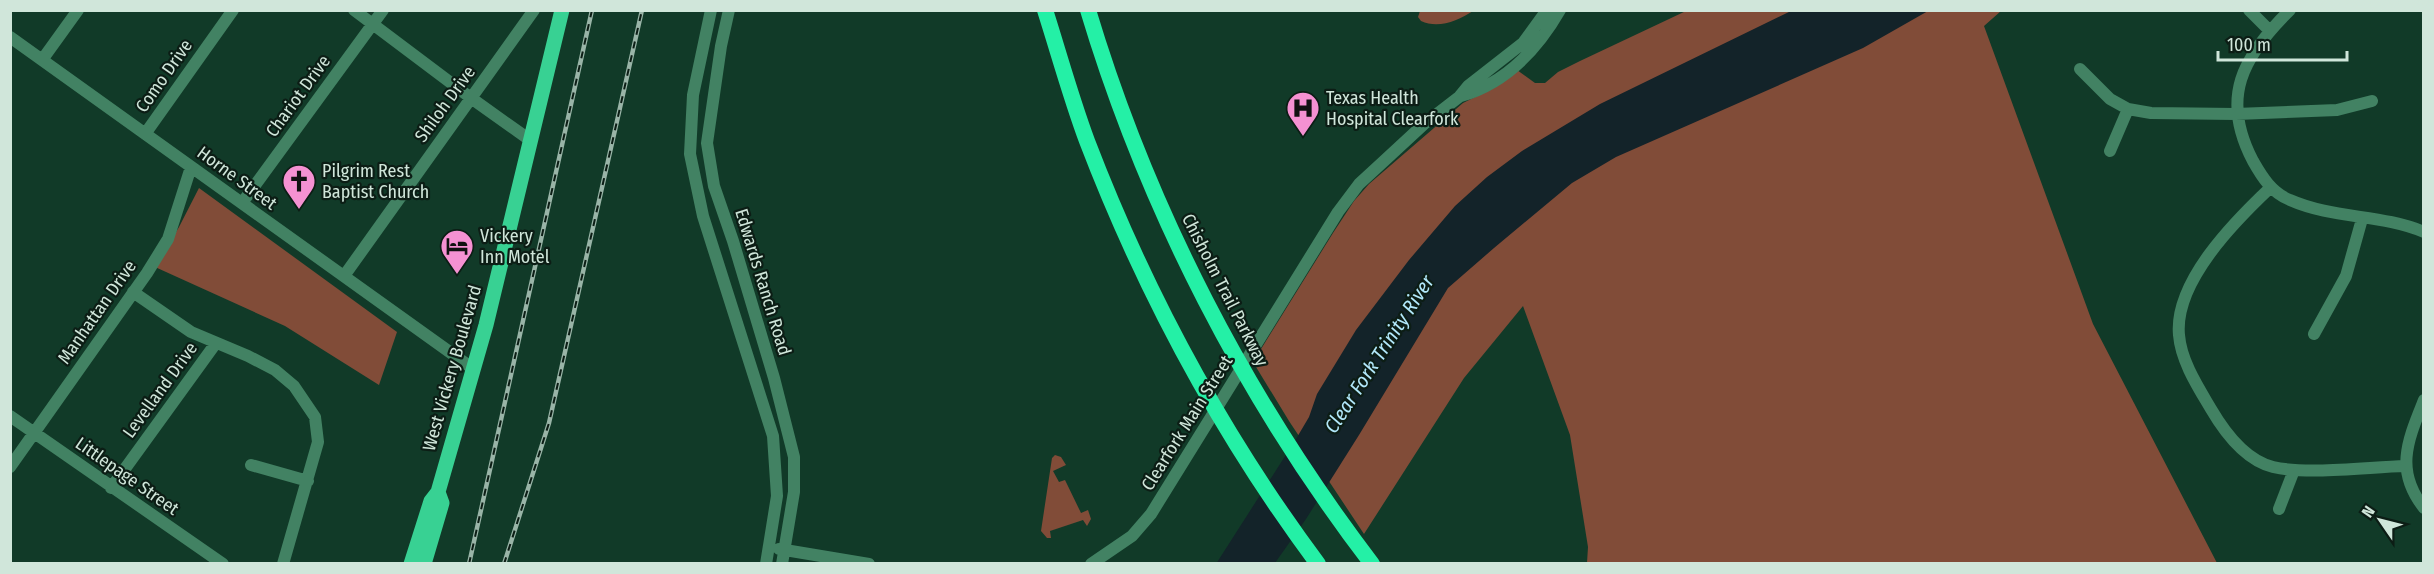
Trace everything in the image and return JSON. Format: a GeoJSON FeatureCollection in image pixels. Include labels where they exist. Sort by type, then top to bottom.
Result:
{"type":"FeatureCollection","features":[{"type":"Feature","properties":{"kind":"highway"},"geometry":{"type":"LineString","coordinates":[[1036,10],[1117,216],[1163,312],[1231,433],[1318,564]]}},
{"type":"Feature","properties":{"kind":"highway"},"geometry":{"type":"LineString","coordinates":[[1045,10],[1086,138]]}},
{"type":"Feature","properties":{"kind":"highway","name":"Chisholm Trail Parkway"},"geometry":{"type":"LineString","coordinates":[[1090,10],[1098,45],[1144,168],[1189,267],[1232,350],[1273,421],[1322,496],[1372,564]]}},
{"type":"Feature","properties":{"kind":"main road","name":"West Vickery Boulevard"},"geometry":{"type":"LineString","coordinates":[[411,564],[431,501],[438,492],[514,214],[562,10]]}},
{"type":"Feature","properties":{"kind":"main road","name":"West Vickery Boulevard"},"geometry":{"type":"LineString","coordinates":[[424,564],[442,503],[438,492]]}},
{"type":"Feature","properties":{"kind":"street"},"geometry":{"type":"LineString","coordinates":[[42,60],[78,10]]}},
{"type":"Feature","properties":{"kind":"street","name":"Como Drive"},"geometry":{"type":"LineString","coordinates":[[145,134],[233,10]]}},
{"type":"Feature","properties":{"kind":"street"},"geometry":{"type":"LineString","coordinates":[[354,10],[530,140]]}},
{"type":"Feature","properties":{"kind":"street","name":"Chariot Drive"},"geometry":{"type":"LineString","coordinates":[[242,203],[383,10]]}},
{"type":"Feature","properties":{"kind":"street","name":"Shiloh Drive"},"geometry":{"type":"LineString","coordinates":[[344,276],[534,10]]}},
{"type":"Feature","properties":{"kind":"street","name":"Edwards Ranch Road"},"geometry":{"type":"LineString","coordinates":[[711,10],[696,79],[690,153],[703,216],[773,436],[777,496],[766,564]]}},
{"type":"Feature","properties":{"kind":"street","name":"Edwards Ranch Road"},"geometry":{"type":"LineString","coordinates":[[729,10],[707,144],[714,186],[733,241],[794,457],[794,492],[782,564]]}},
{"type":"Feature","properties":{"kind":"street","name":"Clearfork Main Street"},"geometry":{"type":"LineString","coordinates":[[1091,564],[1132,536],[1151,514],[1338,212],[1359,184],[1424,124],[1460,96],[1468,86],[1523,43],[1547,10]]}},
{"type":"Feature","properties":{"kind":"street","name":"Clearfork Main Street"},"geometry":{"type":"LineString","coordinates":[[1460,96],[1486,86],[1506,75],[1522,62],[1535,48],[1560,10]]}},
{"type":"Feature","properties":{"kind":"street"},"geometry":{"type":"LineString","coordinates":[[2249,10],[2270,31]]}},
{"type":"Feature","properties":{"kind":"street"},"geometry":{"type":"LineString","coordinates":[[2290,10],[2270,31],[2238,84],[2236,114],[2248,152],[2270,188],[2287,200],[2316,210],[2392,222],[2424,232]]}},
{"type":"Feature","properties":{"kind":"street","name":"Horne Street"},"geometry":{"type":"LineString","coordinates":[[10,37],[472,368]]}},
{"type":"Feature","properties":{"kind":"street"},"geometry":{"type":"LineString","coordinates":[[2080,69],[2110,99],[2128,109],[2151,114],[2236,114],[2337,110],[2372,101]]}},
{"type":"Feature","properties":{"kind":"street"},"geometry":{"type":"LineString","coordinates":[[696,79],[716,83]]}},
{"type":"Feature","properties":{"kind":"street"},"geometry":{"type":"LineString","coordinates":[[2110,152],[2128,109]]}},
{"type":"Feature","properties":{"kind":"street","name":"Manhattan Drive"},"geometry":{"type":"LineString","coordinates":[[10,467],[134,292],[168,239],[191,167]]}},
{"type":"Feature","properties":{"kind":"street"},"geometry":{"type":"LineString","coordinates":[[2270,188],[2241,214],[2194,279],[2182,307],[2179,334],[2185,360],[2230,437],[2250,455],[2271,466],[2294,470],[2405,465]]}},
{"type":"Feature","properties":{"kind":"street"},"geometry":{"type":"LineString","coordinates":[[2314,334],[2346,276],[2362,219]]}},
{"type":"Feature","properties":{"kind":"street"},"geometry":{"type":"LineString","coordinates":[[134,292],[191,332],[275,370],[294,386],[315,417],[318,442],[283,564]]}},
{"type":"Feature","properties":{"kind":"street","name":"Levelland Drive"},"geometry":{"type":"LineString","coordinates":[[111,488],[216,343]]}},
{"type":"Feature","properties":{"kind":"street"},"geometry":{"type":"LineString","coordinates":[[762,401],[778,395]]}},
{"type":"Feature","properties":{"kind":"street"},"geometry":{"type":"LineString","coordinates":[[2424,400],[2408,445],[2405,465],[2410,489],[2424,508]]}},
{"type":"Feature","properties":{"kind":"street","name":"Littlepage Street"},"geometry":{"type":"LineString","coordinates":[[10,416],[223,564]]}},
{"type":"Feature","properties":{"kind":"street"},"geometry":{"type":"LineString","coordinates":[[251,465],[308,481]]}},
{"type":"Feature","properties":{"kind":"street"},"geometry":{"type":"LineString","coordinates":[[2279,509],[2294,470]]}},
{"type":"Feature","properties":{"kind":"street"},"geometry":{"type":"LineString","coordinates":[[769,547],[868,564]]}},
{"type":"Feature","properties":{"kind":"shaded area"},"geometry":{"type":"Polygon","coordinates":[[[1420,10],[1473,11],[1454,21],[1434,24],[1421,21],[1418,17],[1420,10]]]}},
{"type":"Feature","properties":{"kind":"shaded area"},"geometry":{"type":"Polygon","coordinates":[[[1686,11],[2001,11],[1984,26],[2093,324],[2217,563],[1587,563],[1588,547],[1570,435],[1523,306],[1464,378],[1364,534],[1253,362],[1354,201],[1369,184],[1463,103],[1493,88],[1517,70],[1535,83],[1545,83],[1558,72],[1686,11]]]}},
{"type":"Feature","properties":{"kind":"shaded area"},"geometry":{"type":"Polygon","coordinates":[[[199,188],[397,332],[379,385],[285,326],[155,267],[199,188]]]}},
{"type":"Feature","properties":{"kind":"shaded area"},"geometry":{"type":"Polygon","coordinates":[[[1055,455],[1061,457],[1066,465],[1053,471],[1059,482],[1065,480],[1081,513],[1088,510],[1091,519],[1087,526],[1083,520],[1050,531],[1051,538],[1047,538],[1041,531],[1052,458],[1055,455]]]}},
{"type":"Feature","properties":{"kind":"water","name":"Clear Fork Trinity River"},"geometry":{"type":"Polygon","coordinates":[[[1791,11],[1928,11],[1863,48],[1616,157],[1572,183],[1448,288],[1359,435],[1275,563],[1216,564],[1296,439],[1309,417],[1317,394],[1356,330],[1409,260],[1455,206],[1487,177],[1522,151],[1600,104],[1791,11]]]}},
{"type":"Feature","properties":{"kind":"railway"},"geometry":{"type":"LineString","coordinates":[[469,564],[592,10]]}},
{"type":"Feature","properties":{"kind":"railway"},"geometry":{"type":"LineString","coordinates":[[504,564],[549,423],[642,10]]}},
{"type":"Feature","properties":{"kind":"place","name":"Texas Health Hospital Clearfork"},"geometry":{"type":"Point","coordinates":[1303,137]}},
{"type":"Feature","properties":{"kind":"place","name":"Pilgrim Rest Baptist Church"},"geometry":{"type":"Point","coordinates":[299,210]}},
{"type":"Feature","properties":{"kind":"place","name":"Vickery Inn Motel"},"geometry":{"type":"Point","coordinates":[457,275]}}]}
